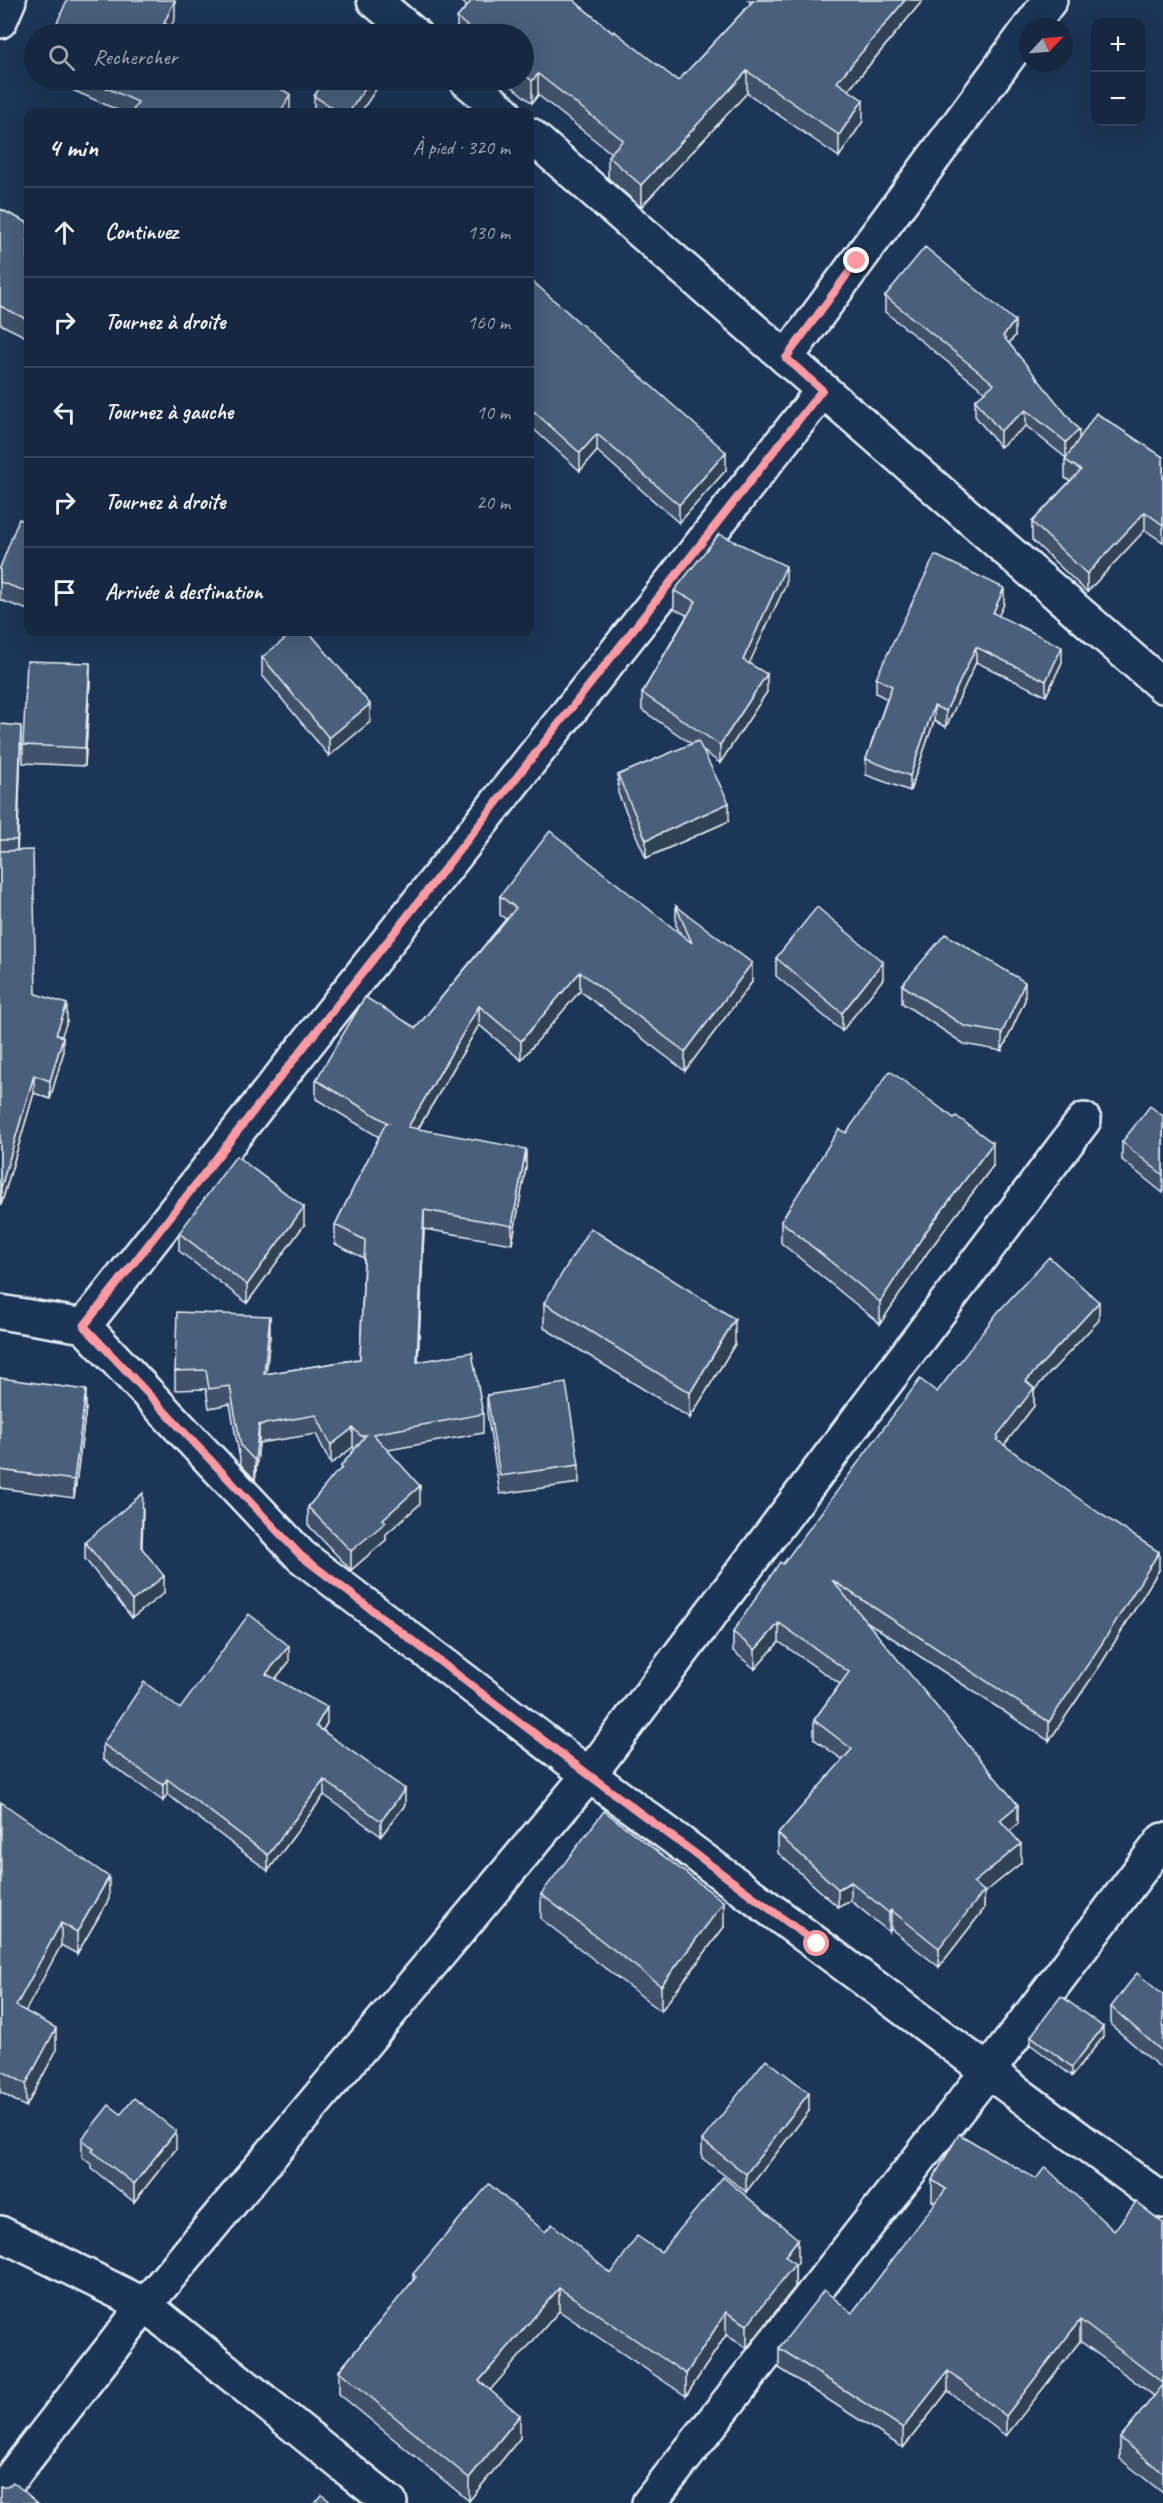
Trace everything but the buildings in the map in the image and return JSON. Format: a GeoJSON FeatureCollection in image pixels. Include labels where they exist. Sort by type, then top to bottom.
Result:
{"type":"FeatureCollection","features":[{"type":"Feature","properties":{"kind":"street"},"geometry":{"type":"LineString","coordinates":[[0,21],[9,0]]}},
{"type":"Feature","properties":{"kind":"street"},"geometry":{"type":"LineString","coordinates":[[374,0],[402,24]]}},
{"type":"Feature","properties":{"kind":"street"},"geometry":{"type":"LineString","coordinates":[[1037,18],[1050,0]]}},
{"type":"Feature","properties":{"kind":"street"},"geometry":{"type":"LineString","coordinates":[[786,358],[1019,43]]}},
{"type":"Feature","properties":{"kind":"street"},"geometry":{"type":"LineString","coordinates":[[478,90],[499,108]]}},
{"type":"Feature","properties":{"kind":"street"},"geometry":{"type":"LineString","coordinates":[[534,138],[1163,686]]}},
{"type":"Feature","properties":{"kind":"street"},"geometry":{"type":"LineString","coordinates":[[84,1326],[822,390]]}},
{"type":"Feature","properties":{"kind":"street"},"geometry":{"type":"LineString","coordinates":[[0,2492],[145,2305],[589,1775],[1084,1120]]}},
{"type":"Feature","properties":{"kind":"street"},"geometry":{"type":"LineString","coordinates":[[0,1312],[84,1326],[301,1556],[589,1775],[1163,2201]]}},
{"type":"Feature","properties":{"kind":"street"},"geometry":{"type":"LineString","coordinates":[[649,2503],[988,2071],[1163,1840]]}},
{"type":"Feature","properties":{"kind":"street"},"geometry":{"type":"LineString","coordinates":[[0,2233],[145,2305],[390,2503]]}},
{"type":"Feature","properties":{"kind":"route"},"geometry":{"type":"LineString","coordinates":[[817,1944],[589,1775],[301,1556],[84,1326],[822,390],[786,358],[857,261]]}}]}
